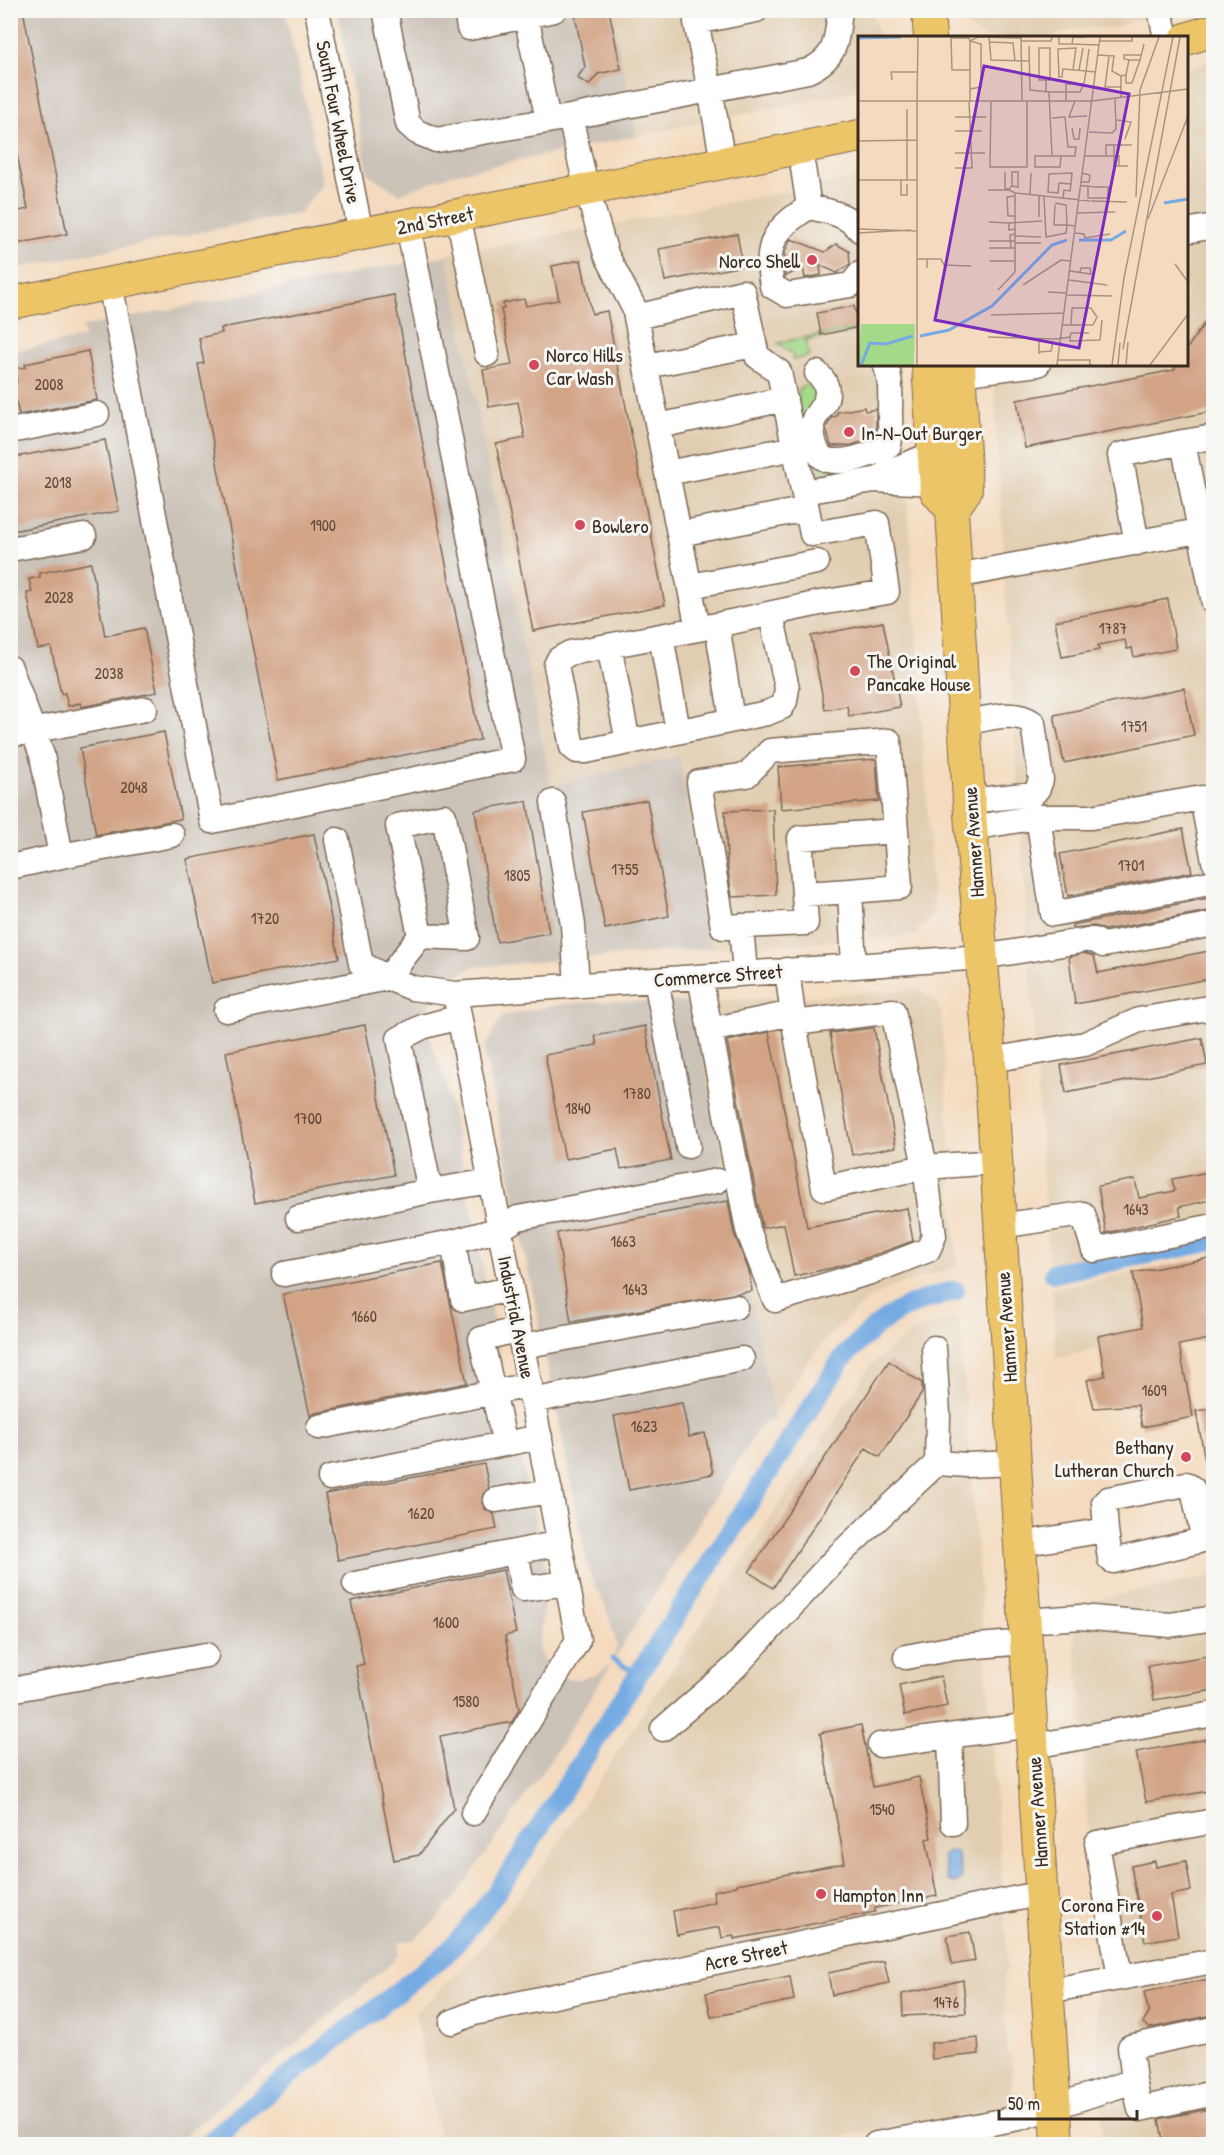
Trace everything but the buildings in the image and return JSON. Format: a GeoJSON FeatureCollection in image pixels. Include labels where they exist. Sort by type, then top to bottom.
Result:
{"type":"FeatureCollection","features":[{"type":"Feature","properties":{"kind":"main road"},"geometry":{"type":"LineString","coordinates":[[928,10],[930,36]]}},
{"type":"Feature","properties":{"kind":"main road"},"geometry":{"type":"LineString","coordinates":[[1188,38],[1214,30]]}},
{"type":"Feature","properties":{"kind":"main road","name":"2nd Street"},"geometry":{"type":"LineString","coordinates":[[10,303],[858,136]]}},
{"type":"Feature","properties":{"kind":"main road"},"geometry":{"type":"LineString","coordinates":[[928,366],[936,491],[952,510],[966,490],[959,369]]}},
{"type":"Feature","properties":{"kind":"main road","name":"Hamner Avenue"},"geometry":{"type":"LineString","coordinates":[[952,510],[970,814],[990,1060],[1057,2145]]}},
{"type":"Feature","properties":{"kind":"street","name":"South Four Wheel Drive"},"geometry":{"type":"LineString","coordinates":[[317,10],[361,234]]}},
{"type":"Feature","properties":{"kind":"street"},"geometry":{"type":"LineString","coordinates":[[385,10],[408,124],[417,132],[436,140],[808,71],[822,65],[830,56],[835,44],[840,10]]}},
{"type":"Feature","properties":{"kind":"street"},"geometry":{"type":"LineString","coordinates":[[466,10],[469,28],[554,10]]}},
{"type":"Feature","properties":{"kind":"street"},"geometry":{"type":"LineString","coordinates":[[723,163],[696,22],[756,10]]}},
{"type":"Feature","properties":{"kind":"street"},"geometry":{"type":"LineString","coordinates":[[1160,10],[1166,36]]}},
{"type":"Feature","properties":{"kind":"street"},"geometry":{"type":"LineString","coordinates":[[526,16],[606,254],[634,308],[690,586],[708,627],[732,720]]}},
{"type":"Feature","properties":{"kind":"street"},"geometry":{"type":"LineString","coordinates":[[800,148],[809,207]]}},
{"type":"Feature","properties":{"kind":"street"},"geometry":{"type":"LineString","coordinates":[[858,228],[852,220],[809,207],[790,219],[771,242],[768,268],[772,286],[786,295],[851,285],[858,276]]}},
{"type":"Feature","properties":{"kind":"street"},"geometry":{"type":"LineString","coordinates":[[459,215],[487,354]]}},
{"type":"Feature","properties":{"kind":"street"},"geometry":{"type":"LineString","coordinates":[[110,284],[212,821],[513,759],[408,225]]}},
{"type":"Feature","properties":{"kind":"street"},"geometry":{"type":"LineString","coordinates":[[1188,231],[1214,226]]}},
{"type":"Feature","properties":{"kind":"street"},"geometry":{"type":"LineString","coordinates":[[636,316],[744,292],[757,356],[779,372],[806,500],[824,603]]}},
{"type":"Feature","properties":{"kind":"street"},"geometry":{"type":"LineString","coordinates":[[646,366],[754,345]]}},
{"type":"Feature","properties":{"kind":"street"},"geometry":{"type":"LineString","coordinates":[[817,373],[826,383],[827,394],[824,406],[816,415],[812,425],[813,438],[823,459],[833,461],[866,456],[889,445],[891,394],[890,379],[886,366]]}},
{"type":"Feature","properties":{"kind":"street"},"geometry":{"type":"LineString","coordinates":[[959,369],[1006,366]]}},
{"type":"Feature","properties":{"kind":"street"},"geometry":{"type":"LineString","coordinates":[[658,426],[785,399]]}},
{"type":"Feature","properties":{"kind":"street"},"geometry":{"type":"LineString","coordinates":[[10,431],[97,414]]}},
{"type":"Feature","properties":{"kind":"street"},"geometry":{"type":"LineString","coordinates":[[1137,543],[1120,455],[1214,437]]}},
{"type":"Feature","properties":{"kind":"street"},"geometry":{"type":"LineString","coordinates":[[1183,442],[1207,529],[1214,603]]}},
{"type":"Feature","properties":{"kind":"street"},"geometry":{"type":"LineString","coordinates":[[667,473],[795,448]]}},
{"type":"Feature","properties":{"kind":"street"},"geometry":{"type":"LineString","coordinates":[[679,534],[874,480],[893,469],[917,462],[934,452]]}},
{"type":"Feature","properties":{"kind":"street"},"geometry":{"type":"LineString","coordinates":[[874,480],[935,483]]}},
{"type":"Feature","properties":{"kind":"street"},"geometry":{"type":"LineString","coordinates":[[771,614],[787,688],[782,707],[586,751],[577,751],[572,747],[556,665],[559,659],[570,653],[824,603],[887,592],[877,523],[812,534]]}},
{"type":"Feature","properties":{"kind":"street"},"geometry":{"type":"LineString","coordinates":[[956,576],[1207,529]]}},
{"type":"Feature","properties":{"kind":"street"},"geometry":{"type":"LineString","coordinates":[[10,549],[84,536]]}},
{"type":"Feature","properties":{"kind":"street"},"geometry":{"type":"LineString","coordinates":[[690,586],[817,562]]}},
{"type":"Feature","properties":{"kind":"street"},"geometry":{"type":"LineString","coordinates":[[661,636],[678,731]]}},
{"type":"Feature","properties":{"kind":"street"},"geometry":{"type":"LineString","coordinates":[[609,646],[628,742]]}},
{"type":"Feature","properties":{"kind":"street"},"geometry":{"type":"LineString","coordinates":[[10,668],[22,733],[42,755],[61,856]]}},
{"type":"Feature","properties":{"kind":"street"},"geometry":{"type":"LineString","coordinates":[[22,733],[145,709]]}},
{"type":"Feature","properties":{"kind":"street"},"geometry":{"type":"LineString","coordinates":[[965,723],[1010,716],[1026,718],[1033,723],[1041,780],[1033,794],[970,814]]}},
{"type":"Feature","properties":{"kind":"street"},"geometry":{"type":"LineString","coordinates":[[804,894],[900,888],[896,831],[889,741],[770,751],[747,776],[699,782],[723,927],[806,923],[800,838],[896,831]]}},
{"type":"Feature","properties":{"kind":"street"},"geometry":{"type":"LineString","coordinates":[[970,814],[1091,817],[1202,798],[1214,861]]}},
{"type":"Feature","properties":{"kind":"street"},"geometry":{"type":"LineString","coordinates":[[553,802],[573,925],[577,985]]}},
{"type":"Feature","properties":{"kind":"street"},"geometry":{"type":"LineString","coordinates":[[226,1010],[388,978],[420,936],[398,826],[444,816],[467,939],[420,936]]}},
{"type":"Feature","properties":{"kind":"street"},"geometry":{"type":"LineString","coordinates":[[1038,817],[1053,914],[1214,882]]}},
{"type":"Feature","properties":{"kind":"street"},"geometry":{"type":"LineString","coordinates":[[10,867],[172,835]]}},
{"type":"Feature","properties":{"kind":"street"},"geometry":{"type":"LineString","coordinates":[[337,840],[361,964],[388,978],[457,1006]]}},
{"type":"Feature","properties":{"kind":"street"},"geometry":{"type":"LineString","coordinates":[[850,891],[854,966]]}},
{"type":"Feature","properties":{"kind":"street","name":"Commerce Street"},"geometry":{"type":"LineString","coordinates":[[457,1006],[577,985],[982,957],[1094,940],[1103,945],[1214,924]]}},
{"type":"Feature","properties":{"kind":"street"},"geometry":{"type":"LineString","coordinates":[[741,926],[745,974]]}},
{"type":"Feature","properties":{"kind":"street"},"geometry":{"type":"LineString","coordinates":[[787,970],[824,1188],[925,1167],[996,1162]]}},
{"type":"Feature","properties":{"kind":"street"},"geometry":{"type":"LineString","coordinates":[[700,977],[710,1030],[748,1230],[775,1300],[874,1270],[928,1250],[934,1236],[925,1167],[892,1011],[794,1018],[710,1030]]}},
{"type":"Feature","properties":{"kind":"street"},"geometry":{"type":"LineString","coordinates":[[656,980],[687,1146]]}},
{"type":"Feature","properties":{"kind":"street"},"geometry":{"type":"LineString","coordinates":[[430,1191],[399,1040],[457,1006]]}},
{"type":"Feature","properties":{"kind":"street","name":"Industrial Avenue"},"geometry":{"type":"LineString","coordinates":[[457,1006],[579,1640],[473,1813]]}},
{"type":"Feature","properties":{"kind":"street"},"geometry":{"type":"LineString","coordinates":[[990,1060],[1085,1044],[1139,1020],[1214,1007]]}},
{"type":"Feature","properties":{"kind":"street"},"geometry":{"type":"LineString","coordinates":[[298,1218],[490,1181]]}},
{"type":"Feature","properties":{"kind":"street"},"geometry":{"type":"LineString","coordinates":[[284,1274],[453,1242],[500,1229],[518,1218],[717,1181]]}},
{"type":"Feature","properties":{"kind":"street"},"geometry":{"type":"LineString","coordinates":[[1000,1226],[1083,1214],[1094,1251],[1214,1226]]}},
{"type":"Feature","properties":{"kind":"street"},"geometry":{"type":"LineString","coordinates":[[453,1242],[463,1299],[511,1289]]}},
{"type":"Feature","properties":{"kind":"street"},"geometry":{"type":"LineString","coordinates":[[505,1444],[481,1339],[520,1337],[735,1307]]}},
{"type":"Feature","properties":{"kind":"street"},"geometry":{"type":"LineString","coordinates":[[663,1729],[735,1667],[840,1554],[937,1463],[938,1414],[934,1348]]}},
{"type":"Feature","properties":{"kind":"street"},"geometry":{"type":"LineString","coordinates":[[319,1427],[493,1391],[531,1393],[742,1359]]}},
{"type":"Feature","properties":{"kind":"street"},"geometry":{"type":"LineString","coordinates":[[330,1479],[540,1437]]}},
{"type":"Feature","properties":{"kind":"street"},"geometry":{"type":"LineString","coordinates":[[937,1463],[967,1465],[1015,1462]]}},
{"type":"Feature","properties":{"kind":"street"},"geometry":{"type":"LineString","coordinates":[[496,1500],[550,1491]]}},
{"type":"Feature","properties":{"kind":"street"},"geometry":{"type":"LineString","coordinates":[[1020,1544],[1107,1530]]}},
{"type":"Feature","properties":{"kind":"street"},"geometry":{"type":"LineString","coordinates":[[355,1584],[560,1543]]}},
{"type":"Feature","properties":{"kind":"street"},"geometry":{"type":"LineString","coordinates":[[516,1552],[523,1589],[567,1583]]}},
{"type":"Feature","properties":{"kind":"street"},"geometry":{"type":"LineString","coordinates":[[906,1658],[1081,1617],[1170,1625],[1214,1618]]}},
{"type":"Feature","properties":{"kind":"street"},"geometry":{"type":"LineString","coordinates":[[10,1690],[206,1655]]}},
{"type":"Feature","properties":{"kind":"street"},"geometry":{"type":"LineString","coordinates":[[880,1745],[950,1736],[1032,1736],[1214,1714]]}},
{"type":"Feature","properties":{"kind":"street"},"geometry":{"type":"LineString","coordinates":[[950,1736],[953,1823]]}},
{"type":"Feature","properties":{"kind":"street"},"geometry":{"type":"LineString","coordinates":[[1120,1978],[1097,1843],[1214,1821]]}},
{"type":"Feature","properties":{"kind":"street","name":"Acre Street"},"geometry":{"type":"LineString","coordinates":[[452,2022],[474,2013],[1042,1893]]}},
{"type":"Feature","properties":{"kind":"street"},"geometry":{"type":"LineString","coordinates":[[1047,1991],[1214,1961]]}},
{"type":"Feature","properties":{"kind":"street"},"geometry":{"type":"LineString","coordinates":[[1214,2029],[1130,2047],[1140,2109],[1214,2093]]}},
{"type":"Feature","properties":{"kind":"street"},"geometry":{"type":"LineString","coordinates":[[876,2145],[1019,2118],[1134,2081]]}},
{"type":"Feature","properties":{"kind":"shaded area"},"geometry":{"type":"Polygon","coordinates":[[[11,11],[285,11],[323,184],[299,213],[11,269],[11,11]]]}},
{"type":"Feature","properties":{"kind":"shaded area"},"geometry":{"type":"Polygon","coordinates":[[[338,11],[612,11],[637,136],[453,174],[399,194],[368,174],[338,11]]]}},
{"type":"Feature","properties":{"kind":"shaded area"},"geometry":{"type":"Polygon","coordinates":[[[612,11],[873,11],[878,36],[858,36],[858,90],[637,136],[612,11]]]}},
{"type":"Feature","properties":{"kind":"shaded area"},"geometry":{"type":"Polygon","coordinates":[[[964,11],[1163,11],[1113,28],[1079,28],[1054,36],[981,36],[965,25],[964,11]]]}},
{"type":"Feature","properties":{"kind":"shaded area"},"geometry":{"type":"Polygon","coordinates":[[[1213,60],[1213,1234],[1049,1267],[993,366],[1188,366],[1188,69],[1213,60]]]}},
{"type":"Feature","properties":{"kind":"shaded area"},"geometry":{"type":"Polygon","coordinates":[[[858,178],[858,366],[899,366],[934,914],[927,924],[918,929],[916,936],[712,948],[679,757],[551,786],[447,255],[858,178]]]}},
{"type":"Feature","properties":{"kind":"shaded area"},"geometry":{"type":"Polygon","coordinates":[[[447,255],[551,786],[679,756],[712,948],[473,967],[437,987],[426,1018],[432,1046],[446,1081],[521,1459],[547,1571],[539,1649],[552,1672],[564,1679],[596,1675],[611,1664],[555,1753],[457,1895],[436,1920],[414,1940],[399,1942],[399,1954],[392,1962],[175,2144],[11,2144],[11,352],[85,337],[82,327],[447,255]]]}},
{"type":"Feature","properties":{"kind":"shaded area"},"geometry":{"type":"Polygon","coordinates":[[[918,989],[936,1001],[941,1012],[957,1266],[894,1286],[866,1301],[828,1337],[807,1363],[774,1415],[692,1002],[918,989]]]}},
{"type":"Feature","properties":{"kind":"shaded area"},"geometry":{"type":"Polygon","coordinates":[[[612,1001],[692,1002],[775,1421],[764,1423],[759,1428],[611,1664],[617,1646],[607,1610],[589,1573],[484,1048],[503,1016],[562,1004],[612,1001]]]}},
{"type":"Feature","properties":{"kind":"shaded area"},"geometry":{"type":"Polygon","coordinates":[[[1213,1256],[1213,1339],[1101,1362],[1098,1349],[1056,1358],[1052,1289],[1213,1256]]]}},
{"type":"Feature","properties":{"kind":"shaded area"},"geometry":{"type":"Polygon","coordinates":[[[959,1316],[1008,1968],[1003,1976],[1007,2052],[1011,2056],[1013,2101],[1009,2108],[794,2144],[440,2144],[415,2013],[455,1976],[484,1944],[547,1860],[871,1365],[906,1336],[959,1316]]]}},
{"type":"Feature","properties":{"kind":"shaded area"},"geometry":{"type":"Polygon","coordinates":[[[1213,1576],[1213,2144],[1103,2144],[1082,1716],[1071,1605],[1213,1576]]]}},
{"type":"Feature","properties":{"kind":"green space"},"geometry":{"type":"Polygon","coordinates":[[[858,327],[858,330],[806,340],[809,356],[793,360],[792,354],[778,343],[858,327]]]}},
{"type":"Feature","properties":{"kind":"green space"},"geometry":{"type":"Polygon","coordinates":[[[896,366],[898,366],[904,455],[826,472],[821,471],[810,453],[803,429],[799,404],[800,388],[809,383],[816,387],[813,455],[886,453],[896,366]]]}},
{"type":"Feature","properties":{"kind":"water"},"geometry":{"type":"Polygon","coordinates":[[[949,1851],[957,1852],[962,1877],[959,1881],[947,1880],[943,1856],[949,1851]]]}},
{"type":"Feature","properties":{"kind":"waterway"},"geometry":{"type":"LineString","coordinates":[[1054,1273],[1214,1241]]}},
{"type":"Feature","properties":{"kind":"waterway"},"geometry":{"type":"LineString","coordinates":[[208,2144],[248,2108],[446,1954],[457,1942],[504,1882],[842,1359],[868,1333],[892,1315],[919,1301],[955,1291]]}},
{"type":"Feature","properties":{"kind":"waterway"},"geometry":{"type":"LineString","coordinates":[[612,1659],[640,1675]]}},
{"type":"Feature","properties":{"kind":"place","name":"Norco Shell"},"geometry":{"type":"Point","coordinates":[812,260]}},
{"type":"Feature","properties":{"kind":"place","name":"Norco Hills Car Wash"},"geometry":{"type":"Point","coordinates":[534,365]}},
{"type":"Feature","properties":{"kind":"place","name":"In-N-Out Burger"},"geometry":{"type":"Point","coordinates":[849,432]}},
{"type":"Feature","properties":{"kind":"place","name":"Bowlero"},"geometry":{"type":"Point","coordinates":[580,525]}},
{"type":"Feature","properties":{"kind":"place","name":"The Original Pancake House"},"geometry":{"type":"Point","coordinates":[855,671]}},
{"type":"Feature","properties":{"kind":"place","name":"Bethany Lutheran Church"},"geometry":{"type":"Point","coordinates":[1186,1457]}},
{"type":"Feature","properties":{"kind":"place","name":"Hampton Inn"},"geometry":{"type":"Point","coordinates":[821,1894]}},
{"type":"Feature","properties":{"kind":"place","name":"Corona Fire Station #14"},"geometry":{"type":"Point","coordinates":[1157,1916]}}]}
